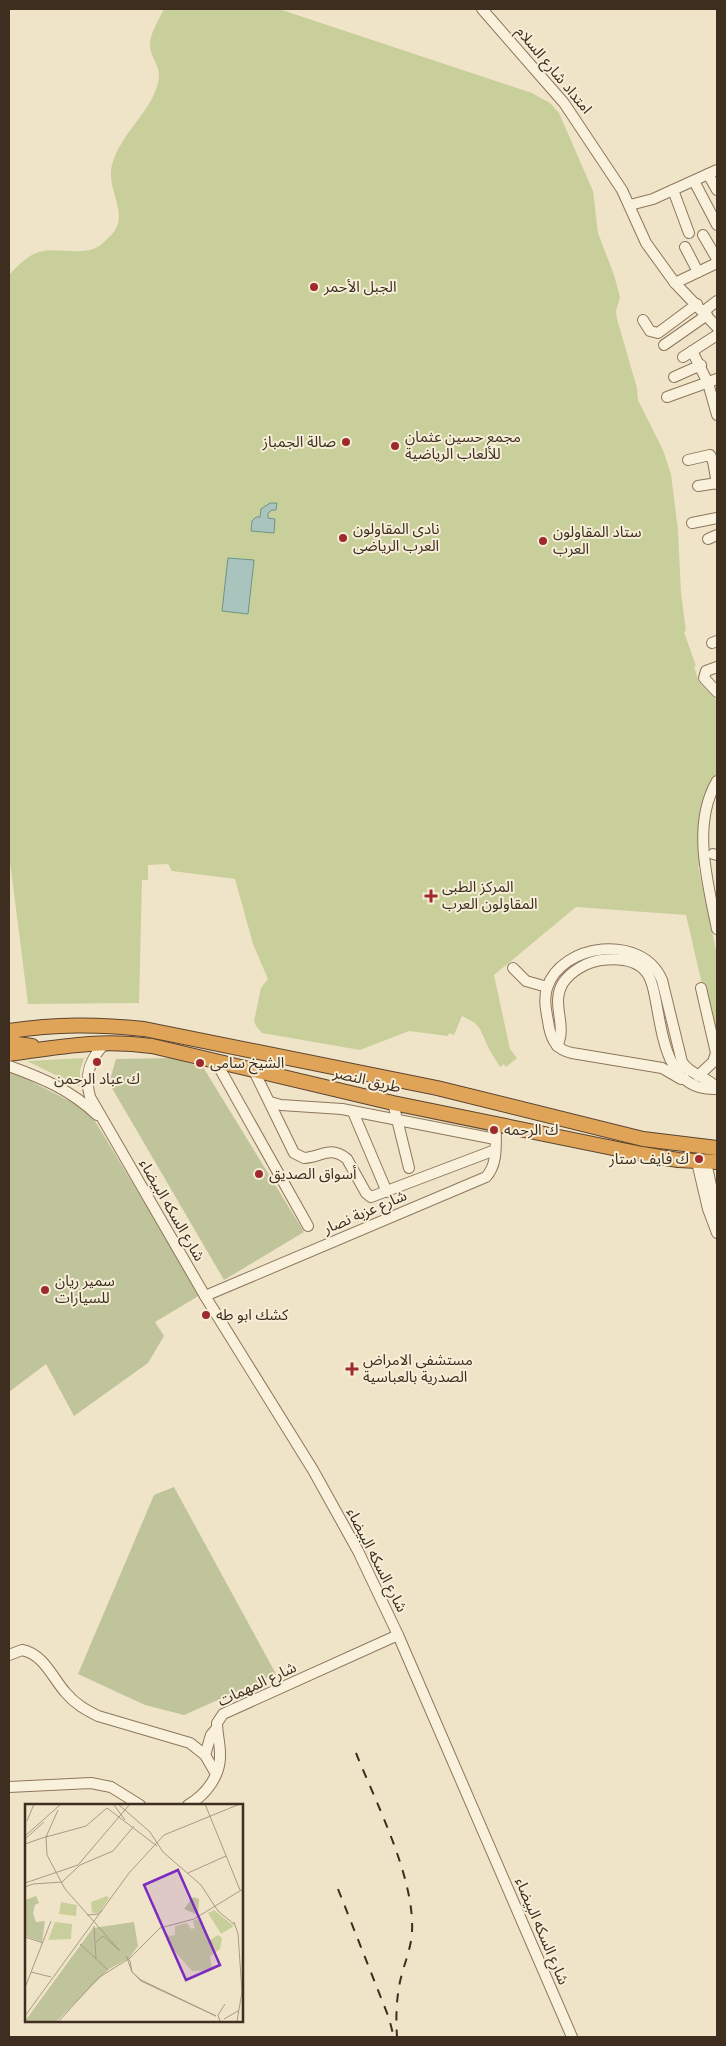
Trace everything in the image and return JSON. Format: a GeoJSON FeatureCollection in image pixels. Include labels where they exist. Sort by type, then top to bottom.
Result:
{"type":"FeatureCollection","features":[{"type":"Feature","properties":{"kind":"highway","name":"طريق النصر"},"geometry":{"type":"LineString","coordinates":[[9,1031],[63,1024],[122,1026],[187,1037],[376,1075],[643,1139],[717,1148]]}},
{"type":"Feature","properties":{"kind":"highway","name":"طريق النصر"},"geometry":{"type":"LineString","coordinates":[[9,1054],[69,1044],[107,1042],[152,1046],[393,1103],[651,1156],[707,1162]]}},
{"type":"Feature","properties":{"kind":"highway"},"geometry":{"type":"LineString","coordinates":[[9,1043],[40,1049]]}},
{"type":"Feature","properties":{"kind":"highway"},"geometry":{"type":"LineString","coordinates":[[370,1098],[380,1088],[379,1079],[376,1075]]}},
{"type":"Feature","properties":{"kind":"highway"},"geometry":{"type":"LineString","coordinates":[[415,1107],[412,1104],[410,1091],[416,1084]]}},
{"type":"Feature","properties":{"kind":"street","name":"امتداد شارع السلام"},"geometry":{"type":"LineString","coordinates":[[482,9],[564,103],[630,205],[646,243],[675,283],[717,326]]}},
{"type":"Feature","properties":{"kind":"street"},"geometry":{"type":"LineString","coordinates":[[630,205],[646,201],[713,172],[717,190]]}},
{"type":"Feature","properties":{"kind":"street"},"geometry":{"type":"LineString","coordinates":[[694,181],[717,225]]}},
{"type":"Feature","properties":{"kind":"street"},"geometry":{"type":"LineString","coordinates":[[673,190],[689,233]]}},
{"type":"Feature","properties":{"kind":"street"},"geometry":{"type":"LineString","coordinates":[[703,236],[717,259]]}},
{"type":"Feature","properties":{"kind":"street"},"geometry":{"type":"LineString","coordinates":[[684,247],[698,272]]}},
{"type":"Feature","properties":{"kind":"street"},"geometry":{"type":"LineString","coordinates":[[675,283],[717,263]]}},
{"type":"Feature","properties":{"kind":"street"},"geometry":{"type":"LineString","coordinates":[[642,320],[650,331],[658,333],[717,301]]}},
{"type":"Feature","properties":{"kind":"street"},"geometry":{"type":"LineString","coordinates":[[664,345],[703,310]]}},
{"type":"Feature","properties":{"kind":"street"},"geometry":{"type":"LineString","coordinates":[[717,335],[688,354],[701,365],[713,381],[717,415]]}},
{"type":"Feature","properties":{"kind":"street"},"geometry":{"type":"LineString","coordinates":[[674,377],[701,365]]}},
{"type":"Feature","properties":{"kind":"street"},"geometry":{"type":"LineString","coordinates":[[667,397],[713,381]]}},
{"type":"Feature","properties":{"kind":"street"},"geometry":{"type":"LineString","coordinates":[[688,460],[710,455],[715,461],[717,484],[698,486]]}},
{"type":"Feature","properties":{"kind":"street"},"geometry":{"type":"LineString","coordinates":[[692,522],[717,518]]}},
{"type":"Feature","properties":{"kind":"street"},"geometry":{"type":"LineString","coordinates":[[717,667],[706,671],[704,678],[717,692]]}},
{"type":"Feature","properties":{"kind":"street"},"geometry":{"type":"LineString","coordinates":[[717,781],[706,809],[704,838],[707,880],[717,929]]}},
{"type":"Feature","properties":{"kind":"street"},"geometry":{"type":"LineString","coordinates":[[702,1081],[681,1078],[662,1068],[568,1052],[557,1046],[552,1040],[550,1033],[545,1001],[547,987],[554,975],[576,958],[594,951],[626,950],[640,955],[664,985],[681,1059],[686,1068],[702,1081],[717,1088]]}},
{"type":"Feature","properties":{"kind":"street"},"geometry":{"type":"LineString","coordinates":[[576,958],[582,967]]}},
{"type":"Feature","properties":{"kind":"street"},"geometry":{"type":"LineString","coordinates":[[557,1046],[562,1028],[558,1003],[559,992],[568,977],[582,967],[602,960],[624,960],[651,970]]}},
{"type":"Feature","properties":{"kind":"street"},"geometry":{"type":"LineString","coordinates":[[513,968],[526,981],[547,987]]}},
{"type":"Feature","properties":{"kind":"street"},"geometry":{"type":"LineString","coordinates":[[651,970],[652,985],[670,1060],[684,1078]]}},
{"type":"Feature","properties":{"kind":"street"},"geometry":{"type":"LineString","coordinates":[[701,988],[716,1053],[702,1081]]}},
{"type":"Feature","properties":{"kind":"street","name":"شارع السكه البيضاء"},"geometry":{"type":"LineString","coordinates":[[107,1042],[93,1058],[87,1078],[90,1097],[205,1296],[313,1470],[358,1551],[398,1636],[572,2037]]}},
{"type":"Feature","properties":{"kind":"street"},"geometry":{"type":"LineString","coordinates":[[670,1060],[681,1059]]}},
{"type":"Feature","properties":{"kind":"street"},"geometry":{"type":"LineString","coordinates":[[215,1060],[308,1226]]}},
{"type":"Feature","properties":{"kind":"street","name":"شارع السكه البيضاء"},"geometry":{"type":"LineString","coordinates":[[9,1066],[43,1078],[65,1090],[86,1104],[104,1122]]}},
{"type":"Feature","properties":{"kind":"street"},"geometry":{"type":"LineString","coordinates":[[253,1069],[294,1153],[298,1157],[309,1158],[329,1151],[339,1153],[348,1159],[368,1196],[375,1197],[495,1144]]}},
{"type":"Feature","properties":{"kind":"street"},"geometry":{"type":"LineString","coordinates":[[270,1102],[281,1105],[320,1106],[397,1120],[495,1144]]}},
{"type":"Feature","properties":{"kind":"street"},"geometry":{"type":"LineString","coordinates":[[393,1103],[409,1168]]}},
{"type":"Feature","properties":{"kind":"street"},"geometry":{"type":"LineString","coordinates":[[352,1112],[387,1192]]}},
{"type":"Feature","properties":{"kind":"street","name":"شارع عزبة نصار"},"geometry":{"type":"LineString","coordinates":[[205,1296],[486,1177],[492,1171],[496,1124]]}},
{"type":"Feature","properties":{"kind":"street"},"geometry":{"type":"LineString","coordinates":[[707,1162],[717,1214]]}},
{"type":"Feature","properties":{"kind":"street"},"geometry":{"type":"LineString","coordinates":[[707,1162],[708,1209],[717,1233]]}},
{"type":"Feature","properties":{"kind":"street","name":"شارع المهمات"},"geometry":{"type":"LineString","coordinates":[[189,1804],[204,1794],[216,1774],[220,1752],[216,1722],[222,1714],[398,1636]]}},
{"type":"Feature","properties":{"kind":"street"},"geometry":{"type":"LineString","coordinates":[[9,1655],[22,1650],[33,1655],[44,1664],[65,1692],[86,1710],[98,1716],[190,1743],[205,1755],[216,1774]]}},
{"type":"Feature","properties":{"kind":"street"},"geometry":{"type":"LineString","coordinates":[[205,1755],[212,1732],[217,1728]]}},
{"type":"Feature","properties":{"kind":"street"},"geometry":{"type":"LineString","coordinates":[[9,1787],[91,1783],[111,1787],[138,1804]]}},
{"type":"Feature","properties":{"kind":"green space","name":"نادى المقاولون العرب الرياضى"},"geometry":{"type":"Polygon","coordinates":[[[164,9],[279,9],[532,93],[550,103],[559,113],[593,191],[598,233],[620,297],[616,311],[617,319],[637,388],[638,400],[663,450],[671,474],[678,530],[681,593],[686,631],[684,632],[696,666],[694,667],[699,682],[717,701],[717,777],[713,785],[704,865],[698,866],[717,955],[717,1049],[686,915],[576,907],[494,975],[510,1049],[517,1058],[506,1067],[504,1064],[500,1067],[475,1023],[462,1016],[454,1035],[449,1033],[448,1036],[409,1031],[360,1050],[262,1033],[254,1021],[261,988],[268,979],[253,944],[235,879],[172,871],[168,864],[148,865],[148,880],[142,880],[139,1003],[28,1004],[9,854],[9,275],[22,262],[34,254],[47,251],[90,250],[104,242],[115,230],[119,213],[111,181],[112,165],[122,143],[149,104],[158,83],[159,72],[151,52],[150,42],[164,9]]]}},
{"type":"Feature","properties":{"kind":"green space"},"geometry":{"type":"Polygon","coordinates":[[[84,1058],[80,1071],[80,1087],[27,1061],[84,1058]]]}},
{"type":"Feature","properties":{"kind":"green space"},"geometry":{"type":"Polygon","coordinates":[[[171,1058],[203,1067],[304,1232],[224,1280],[109,1083],[116,1059],[171,1058]]]}},
{"type":"Feature","properties":{"kind":"green space"},"geometry":{"type":"Polygon","coordinates":[[[9,1070],[89,1111],[200,1295],[155,1322],[164,1336],[148,1363],[74,1416],[46,1364],[9,1392],[9,1070]]]}},
{"type":"Feature","properties":{"kind":"green space"},"geometry":{"type":"Polygon","coordinates":[[[174,1487],[276,1674],[184,1715],[145,1705],[78,1674],[154,1495],[174,1487]]]}},
{"type":"Feature","properties":{"kind":"water"},"geometry":{"type":"Polygon","coordinates":[[[270,503],[277,503],[276,510],[268,513],[268,518],[275,519],[274,533],[251,531],[252,521],[256,517],[260,517],[261,509],[270,503]]]}},
{"type":"Feature","properties":{"kind":"water"},"geometry":{"type":"Polygon","coordinates":[[[228,558],[254,560],[248,614],[222,611],[228,558]]]}},
{"type":"Feature","properties":{"kind":"railway"},"geometry":{"type":"LineString","coordinates":[[356,1753],[393,1841],[407,1888],[411,1911],[411,1939],[400,1980],[397,2000],[397,2037]]}},
{"type":"Feature","properties":{"kind":"railway"},"geometry":{"type":"LineString","coordinates":[[338,1889],[389,2018],[393,2034]]}},
{"type":"Feature","properties":{"kind":"place","name":"الجبل الأحمر"},"geometry":{"type":"Point","coordinates":[314,287]}},
{"type":"Feature","properties":{"kind":"place","name":"صالة الجمباز"},"geometry":{"type":"Point","coordinates":[346,442]}},
{"type":"Feature","properties":{"kind":"place","name":"مجمع حسين عثمان للألعاب الرياضية"},"geometry":{"type":"Point","coordinates":[395,446]}},
{"type":"Feature","properties":{"kind":"place","name":"نادى المقاولون العرب الرياضى"},"geometry":{"type":"Point","coordinates":[343,538]}},
{"type":"Feature","properties":{"kind":"place","name":"ستاد المقاولون العرب"},"geometry":{"type":"Point","coordinates":[543,541]}},
{"type":"Feature","properties":{"kind":"place","name":"المركز الطبى المقاولون العرب"},"geometry":{"type":"Point","coordinates":[431,896]}},
{"type":"Feature","properties":{"kind":"place","name":"ك عباد الرحمن"},"geometry":{"type":"Point","coordinates":[97,1062]}},
{"type":"Feature","properties":{"kind":"place","name":"الشيخ سامى"},"geometry":{"type":"Point","coordinates":[200,1063]}},
{"type":"Feature","properties":{"kind":"place","name":"ك الرحمه"},"geometry":{"type":"Point","coordinates":[494,1130]}},
{"type":"Feature","properties":{"kind":"place","name":"ك فايف ستار"},"geometry":{"type":"Point","coordinates":[699,1159]}},
{"type":"Feature","properties":{"kind":"place","name":"أسواق الصديق"},"geometry":{"type":"Point","coordinates":[259,1174]}},
{"type":"Feature","properties":{"kind":"place","name":"سمير ريان للسيارات"},"geometry":{"type":"Point","coordinates":[45,1290]}},
{"type":"Feature","properties":{"kind":"place","name":"كشك ابو طه"},"geometry":{"type":"Point","coordinates":[206,1315]}},
{"type":"Feature","properties":{"kind":"place","name":"مستشفى الامراض الصدرية بالعباسية"},"geometry":{"type":"Point","coordinates":[352,1369]}}]}
